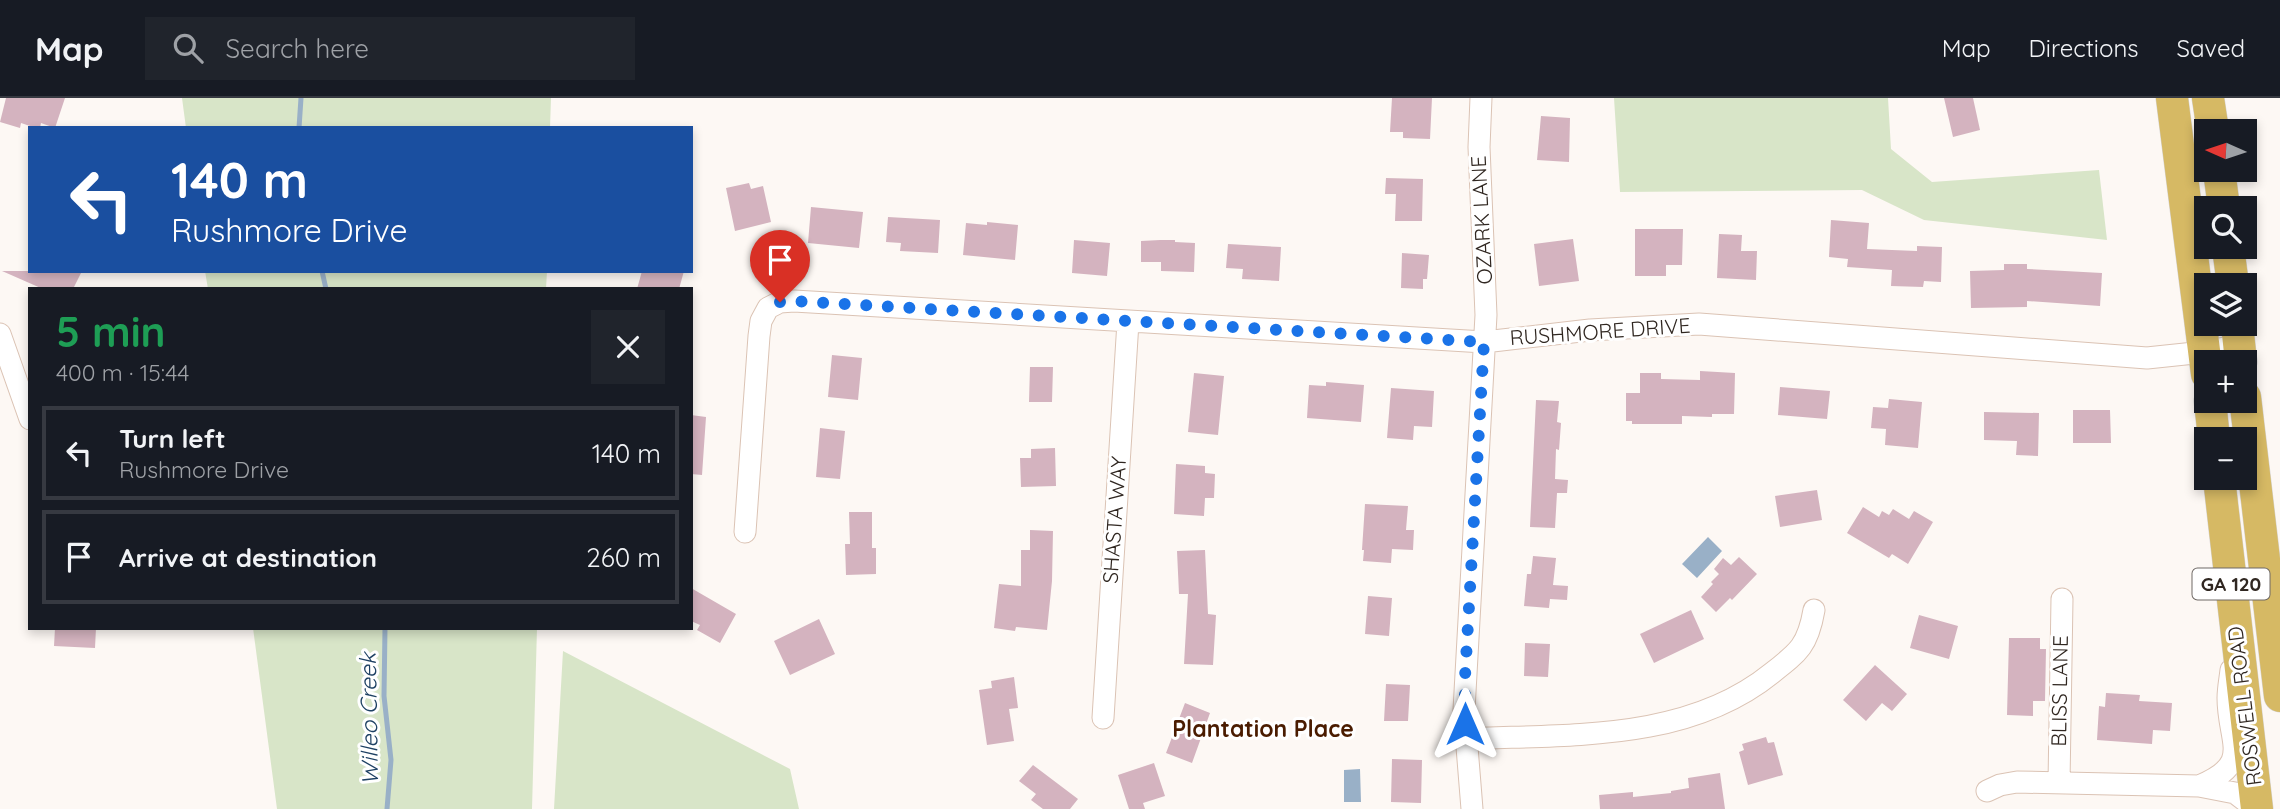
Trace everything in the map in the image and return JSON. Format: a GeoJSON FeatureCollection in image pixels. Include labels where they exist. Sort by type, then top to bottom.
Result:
{"type":"FeatureCollection","features":[{"type":"Feature","properties":{"kind":"highway"},"geometry":{"type":"LineString","coordinates":[[2172,98],[2204,350]]}},
{"type":"Feature","properties":{"kind":"highway"},"geometry":{"type":"LineString","coordinates":[[2208,98],[2211,119]]}},
{"type":"Feature","properties":{"kind":"highway","name":"ROSWELL ROAD"},"geometry":{"type":"LineString","coordinates":[[2248,413],[2270,530],[2280,696]]}},
{"type":"Feature","properties":{"kind":"highway","name":"ROSWELL ROAD"},"geometry":{"type":"LineString","coordinates":[[2220,490],[2257,809]]}},
{"type":"Feature","properties":{"kind":"street","name":"OZARK LANE"},"geometry":{"type":"LineString","coordinates":[[1472,809],[1465,739],[1465,677],[1486,315],[1479,147],[1481,98]]}},
{"type":"Feature","properties":{"kind":"street","name":"RUSHMORE DRIVE"},"geometry":{"type":"LineString","coordinates":[[745,532],[761,321],[768,308],[780,302],[1484,342],[1590,330],[1699,324],[2194,362]]}},
{"type":"Feature","properties":{"kind":"street","name":"SHASTA WAY"},"geometry":{"type":"LineString","coordinates":[[1103,718],[1128,322]]}},
{"type":"Feature","properties":{"kind":"street"},"geometry":{"type":"LineString","coordinates":[[0,334],[28,413]]}},
{"type":"Feature","properties":{"kind":"street","name":"BLISS LANE"},"geometry":{"type":"LineString","coordinates":[[2059,783],[2062,599]]}},
{"type":"Feature","properties":{"kind":"street"},"geometry":{"type":"LineString","coordinates":[[1465,739],[1637,729],[1700,714],[1730,701],[1760,683],[1799,652],[1810,631],[1815,610]]}},
{"type":"Feature","properties":{"kind":"street"},"geometry":{"type":"LineString","coordinates":[[2199,786],[2217,778],[2233,761],[2235,751],[2228,699],[2236,632]]}},
{"type":"Feature","properties":{"kind":"street"},"geometry":{"type":"LineString","coordinates":[[1987,791],[2017,782],[2199,786],[2235,793],[2257,809]]}},
{"type":"Feature","properties":{"kind":"green space"},"geometry":{"type":"Polygon","coordinates":[[[182,98],[551,98],[550,126],[186,126],[182,98]]]}},
{"type":"Feature","properties":{"kind":"green space"},"geometry":{"type":"Polygon","coordinates":[[[1614,98],[1888,98],[1891,149],[1932,182],[2099,170],[2107,240],[1924,220],[1862,190],[1620,192],[1614,98]]]}},
{"type":"Feature","properties":{"kind":"green space"},"geometry":{"type":"Polygon","coordinates":[[[205,273],[547,273],[546,287],[208,287],[205,273]]]}},
{"type":"Feature","properties":{"kind":"green space"},"geometry":{"type":"Polygon","coordinates":[[[253,630],[537,630],[532,809],[277,809],[253,630]]]}},
{"type":"Feature","properties":{"kind":"green space"},"geometry":{"type":"Polygon","coordinates":[[[563,651],[790,769],[799,809],[554,809],[563,651]]]}},
{"type":"Feature","properties":{"kind":"water"},"geometry":{"type":"Polygon","coordinates":[[[1708,537],[1722,551],[1697,578],[1682,564],[1708,537]]]}},
{"type":"Feature","properties":{"kind":"water"},"geometry":{"type":"Polygon","coordinates":[[[1360,769],[1361,802],[1344,802],[1344,770],[1360,769]]]}},
{"type":"Feature","properties":{"kind":"building"},"geometry":{"type":"Polygon","coordinates":[[[6,98],[65,98],[56,126],[41,123],[40,126],[30,126],[21,123],[20,128],[0,122],[6,98]]]}},
{"type":"Feature","properties":{"kind":"building"},"geometry":{"type":"Polygon","coordinates":[[[1392,98],[1432,98],[1430,139],[1403,138],[1403,132],[1390,132],[1392,98]]]}},
{"type":"Feature","properties":{"kind":"building"},"geometry":{"type":"Polygon","coordinates":[[[1944,98],[1973,98],[1980,130],[1953,137],[1944,98]]]}},
{"type":"Feature","properties":{"kind":"building"},"geometry":{"type":"Polygon","coordinates":[[[1541,116],[1570,118],[1569,162],[1537,160],[1541,116]]]}},
{"type":"Feature","properties":{"kind":"building"},"geometry":{"type":"Polygon","coordinates":[[[1386,178],[1423,179],[1422,221],[1395,221],[1396,194],[1385,194],[1386,178]]]}},
{"type":"Feature","properties":{"kind":"building"},"geometry":{"type":"Polygon","coordinates":[[[749,183],[751,189],[763,186],[771,222],[735,231],[726,188],[749,183]]]}},
{"type":"Feature","properties":{"kind":"building"},"geometry":{"type":"Polygon","coordinates":[[[811,207],[863,212],[859,248],[808,243],[811,207]]]}},
{"type":"Feature","properties":{"kind":"building"},"geometry":{"type":"Polygon","coordinates":[[[888,217],[940,220],[938,253],[900,251],[901,243],[886,242],[888,217]]]}},
{"type":"Feature","properties":{"kind":"building"},"geometry":{"type":"Polygon","coordinates":[[[1831,220],[1869,223],[1867,249],[1917,251],[1917,246],[1942,247],[1941,282],[1924,281],[1923,287],[1891,286],[1892,270],[1847,267],[1848,259],[1829,257],[1831,220]]]}},
{"type":"Feature","properties":{"kind":"building"},"geometry":{"type":"Polygon","coordinates":[[[987,222],[1018,225],[1015,260],[963,255],[966,223],[987,225],[987,222]]]}},
{"type":"Feature","properties":{"kind":"building"},"geometry":{"type":"Polygon","coordinates":[[[1635,229],[1683,229],[1682,265],[1666,265],[1666,276],[1635,276],[1635,229]]]}},
{"type":"Feature","properties":{"kind":"building"},"geometry":{"type":"Polygon","coordinates":[[[1719,234],[1742,235],[1741,251],[1757,251],[1756,280],[1717,278],[1719,234]]]}},
{"type":"Feature","properties":{"kind":"building"},"geometry":{"type":"Polygon","coordinates":[[[1573,239],[1579,281],[1539,286],[1534,244],[1573,239]]]}},
{"type":"Feature","properties":{"kind":"building"},"geometry":{"type":"Polygon","coordinates":[[[1074,240],[1110,243],[1107,276],[1072,273],[1074,240]]]}},
{"type":"Feature","properties":{"kind":"building"},"geometry":{"type":"Polygon","coordinates":[[[1175,240],[1195,243],[1194,272],[1161,271],[1161,262],[1141,262],[1141,241],[1175,240]]]}},
{"type":"Feature","properties":{"kind":"building"},"geometry":{"type":"Polygon","coordinates":[[[1228,244],[1281,247],[1279,281],[1242,279],[1243,269],[1226,268],[1228,244]]]}},
{"type":"Feature","properties":{"kind":"building"},"geometry":{"type":"Polygon","coordinates":[[[1402,253],[1429,255],[1427,279],[1423,279],[1423,289],[1401,288],[1402,253]]]}},
{"type":"Feature","properties":{"kind":"building"},"geometry":{"type":"Polygon","coordinates":[[[2004,264],[2027,264],[2027,269],[2102,273],[2100,306],[2027,301],[2027,307],[1971,308],[1970,271],[2004,270],[2004,264]]]}},
{"type":"Feature","properties":{"kind":"building"},"geometry":{"type":"Polygon","coordinates":[[[2,271],[81,273],[74,287],[38,287],[2,271]]]}},
{"type":"Feature","properties":{"kind":"building"},"geometry":{"type":"Polygon","coordinates":[[[641,273],[683,273],[680,287],[638,287],[641,273]]]}},
{"type":"Feature","properties":{"kind":"building"},"geometry":{"type":"Polygon","coordinates":[[[832,355],[862,358],[858,400],[828,397],[832,355]]]}},
{"type":"Feature","properties":{"kind":"building"},"geometry":{"type":"Polygon","coordinates":[[[1030,367],[1053,367],[1052,402],[1029,402],[1030,367]]]}},
{"type":"Feature","properties":{"kind":"building"},"geometry":{"type":"Polygon","coordinates":[[[1700,371],[1735,373],[1734,414],[1712,414],[1712,417],[1682,416],[1682,424],[1632,424],[1632,421],[1626,421],[1626,393],[1640,393],[1640,373],[1661,373],[1661,379],[1700,380],[1700,371]]]}},
{"type":"Feature","properties":{"kind":"building"},"geometry":{"type":"Polygon","coordinates":[[[1194,373],[1224,376],[1218,435],[1188,432],[1194,373]]]}},
{"type":"Feature","properties":{"kind":"building"},"geometry":{"type":"Polygon","coordinates":[[[1326,382],[1364,385],[1361,422],[1307,418],[1309,385],[1326,386],[1326,382]]]}},
{"type":"Feature","properties":{"kind":"building"},"geometry":{"type":"Polygon","coordinates":[[[1780,387],[1830,391],[1827,419],[1778,415],[1780,387]]]}},
{"type":"Feature","properties":{"kind":"building"},"geometry":{"type":"Polygon","coordinates":[[[1391,388],[1434,391],[1432,427],[1414,426],[1413,440],[1387,438],[1391,388]]]}},
{"type":"Feature","properties":{"kind":"building"},"geometry":{"type":"Polygon","coordinates":[[[1889,399],[1922,402],[1918,448],[1885,445],[1886,429],[1871,428],[1873,407],[1888,408],[1889,399]]]}},
{"type":"Feature","properties":{"kind":"building"},"geometry":{"type":"Polygon","coordinates":[[[1536,400],[1559,401],[1557,422],[1561,423],[1559,450],[1556,449],[1555,479],[1568,480],[1567,493],[1557,493],[1555,528],[1530,527],[1536,400]]]}},
{"type":"Feature","properties":{"kind":"building"},"geometry":{"type":"Polygon","coordinates":[[[2073,410],[2110,410],[2111,443],[2073,443],[2073,410]]]}},
{"type":"Feature","properties":{"kind":"building"},"geometry":{"type":"Polygon","coordinates":[[[1984,412],[2039,413],[2038,456],[2016,455],[2017,441],[1984,440],[1984,412]]]}},
{"type":"Feature","properties":{"kind":"building"},"geometry":{"type":"Polygon","coordinates":[[[693,415],[706,417],[702,475],[693,474],[693,415]]]}},
{"type":"Feature","properties":{"kind":"building"},"geometry":{"type":"Polygon","coordinates":[[[820,428],[845,431],[840,479],[816,477],[820,428]]]}},
{"type":"Feature","properties":{"kind":"building"},"geometry":{"type":"Polygon","coordinates":[[[1055,448],[1056,486],[1021,487],[1020,458],[1031,458],[1031,449],[1055,448]]]}},
{"type":"Feature","properties":{"kind":"building"},"geometry":{"type":"Polygon","coordinates":[[[1176,464],[1205,466],[1205,473],[1215,474],[1214,498],[1205,498],[1204,516],[1174,514],[1176,464]]]}},
{"type":"Feature","properties":{"kind":"building"},"geometry":{"type":"Polygon","coordinates":[[[1817,490],[1822,520],[1780,527],[1775,496],[1817,490]]]}},
{"type":"Feature","properties":{"kind":"building"},"geometry":{"type":"Polygon","coordinates":[[[1365,504],[1408,506],[1406,530],[1414,530],[1413,550],[1392,549],[1391,563],[1363,561],[1365,504]]]}},
{"type":"Feature","properties":{"kind":"building"},"geometry":{"type":"Polygon","coordinates":[[[1863,507],[1879,517],[1882,511],[1889,515],[1893,509],[1909,519],[1914,511],[1933,522],[1908,564],[1892,554],[1889,558],[1847,533],[1863,507]]]}},
{"type":"Feature","properties":{"kind":"building"},"geometry":{"type":"Polygon","coordinates":[[[849,512],[872,512],[872,548],[876,548],[876,574],[846,575],[845,544],[850,544],[849,512]]]}},
{"type":"Feature","properties":{"kind":"building"},"geometry":{"type":"Polygon","coordinates":[[[1030,530],[1053,531],[1047,630],[1016,627],[1015,631],[994,628],[999,584],[1021,586],[1021,550],[1030,550],[1030,530]]]}},
{"type":"Feature","properties":{"kind":"building"},"geometry":{"type":"Polygon","coordinates":[[[1205,550],[1208,614],[1216,615],[1213,665],[1184,664],[1188,594],[1179,594],[1177,551],[1205,550]]]}},
{"type":"Feature","properties":{"kind":"building"},"geometry":{"type":"Polygon","coordinates":[[[1533,556],[1556,558],[1553,585],[1568,586],[1567,600],[1550,599],[1549,608],[1524,606],[1527,574],[1531,574],[1533,556]]]}},
{"type":"Feature","properties":{"kind":"building"},"geometry":{"type":"Polygon","coordinates":[[[1739,557],[1757,574],[1716,612],[1701,597],[1719,574],[1714,569],[1723,558],[1731,565],[1739,557]]]}},
{"type":"Feature","properties":{"kind":"building"},"geometry":{"type":"Polygon","coordinates":[[[693,589],[736,614],[720,643],[697,630],[700,625],[693,622],[693,589]]]}},
{"type":"Feature","properties":{"kind":"building"},"geometry":{"type":"Polygon","coordinates":[[[1368,596],[1392,598],[1389,636],[1365,634],[1368,596]]]}},
{"type":"Feature","properties":{"kind":"building"},"geometry":{"type":"Polygon","coordinates":[[[1691,610],[1704,639],[1654,663],[1640,634],[1691,610]]]}},
{"type":"Feature","properties":{"kind":"building"},"geometry":{"type":"Polygon","coordinates":[[[1919,615],[1958,626],[1949,659],[1910,648],[1919,615]]]}},
{"type":"Feature","properties":{"kind":"building"},"geometry":{"type":"Polygon","coordinates":[[[819,619],[835,654],[790,675],[774,641],[819,619]]]}},
{"type":"Feature","properties":{"kind":"building"},"geometry":{"type":"Polygon","coordinates":[[[55,630],[96,630],[95,648],[54,646],[55,630]]]}},
{"type":"Feature","properties":{"kind":"building"},"geometry":{"type":"Polygon","coordinates":[[[2009,638],[2040,638],[2040,649],[2046,649],[2045,701],[2033,701],[2033,716],[2007,715],[2009,638]]]}},
{"type":"Feature","properties":{"kind":"building"},"geometry":{"type":"Polygon","coordinates":[[[1525,643],[1550,644],[1548,677],[1524,676],[1525,643]]]}},
{"type":"Feature","properties":{"kind":"building"},"geometry":{"type":"Polygon","coordinates":[[[1875,665],[1907,694],[1892,711],[1882,703],[1866,721],[1843,700],[1875,665]]]}},
{"type":"Feature","properties":{"kind":"building"},"geometry":{"type":"Polygon","coordinates":[[[1014,677],[1018,708],[1009,709],[1014,741],[987,745],[979,690],[992,688],[991,681],[1014,677]]]}},
{"type":"Feature","properties":{"kind":"building"},"geometry":{"type":"Polygon","coordinates":[[[1386,684],[1410,685],[1408,721],[1384,721],[1386,684]]]}},
{"type":"Feature","properties":{"kind":"building"},"geometry":{"type":"Polygon","coordinates":[[[2106,693],[2140,695],[2139,701],[2172,703],[2170,731],[2153,730],[2152,744],[2097,740],[2099,706],[2105,707],[2106,693]]]}},
{"type":"Feature","properties":{"kind":"building"},"geometry":{"type":"Polygon","coordinates":[[[1185,703],[1210,713],[1192,763],[1166,753],[1185,703]]]}},
{"type":"Feature","properties":{"kind":"building"},"geometry":{"type":"Polygon","coordinates":[[[1766,737],[1768,743],[1774,742],[1783,775],[1748,785],[1739,752],[1744,750],[1742,744],[1766,737]]]}},
{"type":"Feature","properties":{"kind":"building"},"geometry":{"type":"Polygon","coordinates":[[[1392,759],[1422,760],[1421,803],[1391,802],[1392,759]]]}},
{"type":"Feature","properties":{"kind":"building"},"geometry":{"type":"Polygon","coordinates":[[[1154,763],[1165,796],[1143,803],[1145,809],[1129,809],[1118,775],[1154,763]]]}},
{"type":"Feature","properties":{"kind":"building"},"geometry":{"type":"Polygon","coordinates":[[[1033,765],[1078,799],[1070,809],[1043,809],[1031,800],[1036,794],[1019,781],[1033,765]]]}},
{"type":"Feature","properties":{"kind":"building"},"geometry":{"type":"Polygon","coordinates":[[[1720,773],[1725,809],[1600,809],[1599,795],[1633,792],[1633,797],[1671,793],[1689,788],[1688,778],[1720,773]]]}},
{"type":"Feature","properties":{"kind":"waterway","name":"Willeo Creek"},"geometry":{"type":"LineString","coordinates":[[299,126],[301,98]]}},
{"type":"Feature","properties":{"kind":"waterway","name":"Willeo Creek"},"geometry":{"type":"LineString","coordinates":[[322,273],[326,287]]}},
{"type":"Feature","properties":{"kind":"waterway","name":"Willeo Creek"},"geometry":{"type":"LineString","coordinates":[[385,630],[384,696],[391,760],[387,809]]}},
{"type":"Feature","properties":{"kind":"district","name":"Plantation Place"},"geometry":{"type":"Point","coordinates":[1263,729]}},
{"type":"Feature","properties":{"kind":"route"},"geometry":{"type":"LineString","coordinates":[[780,302],[1484,342],[1465,677],[1465,724]]}}]}
